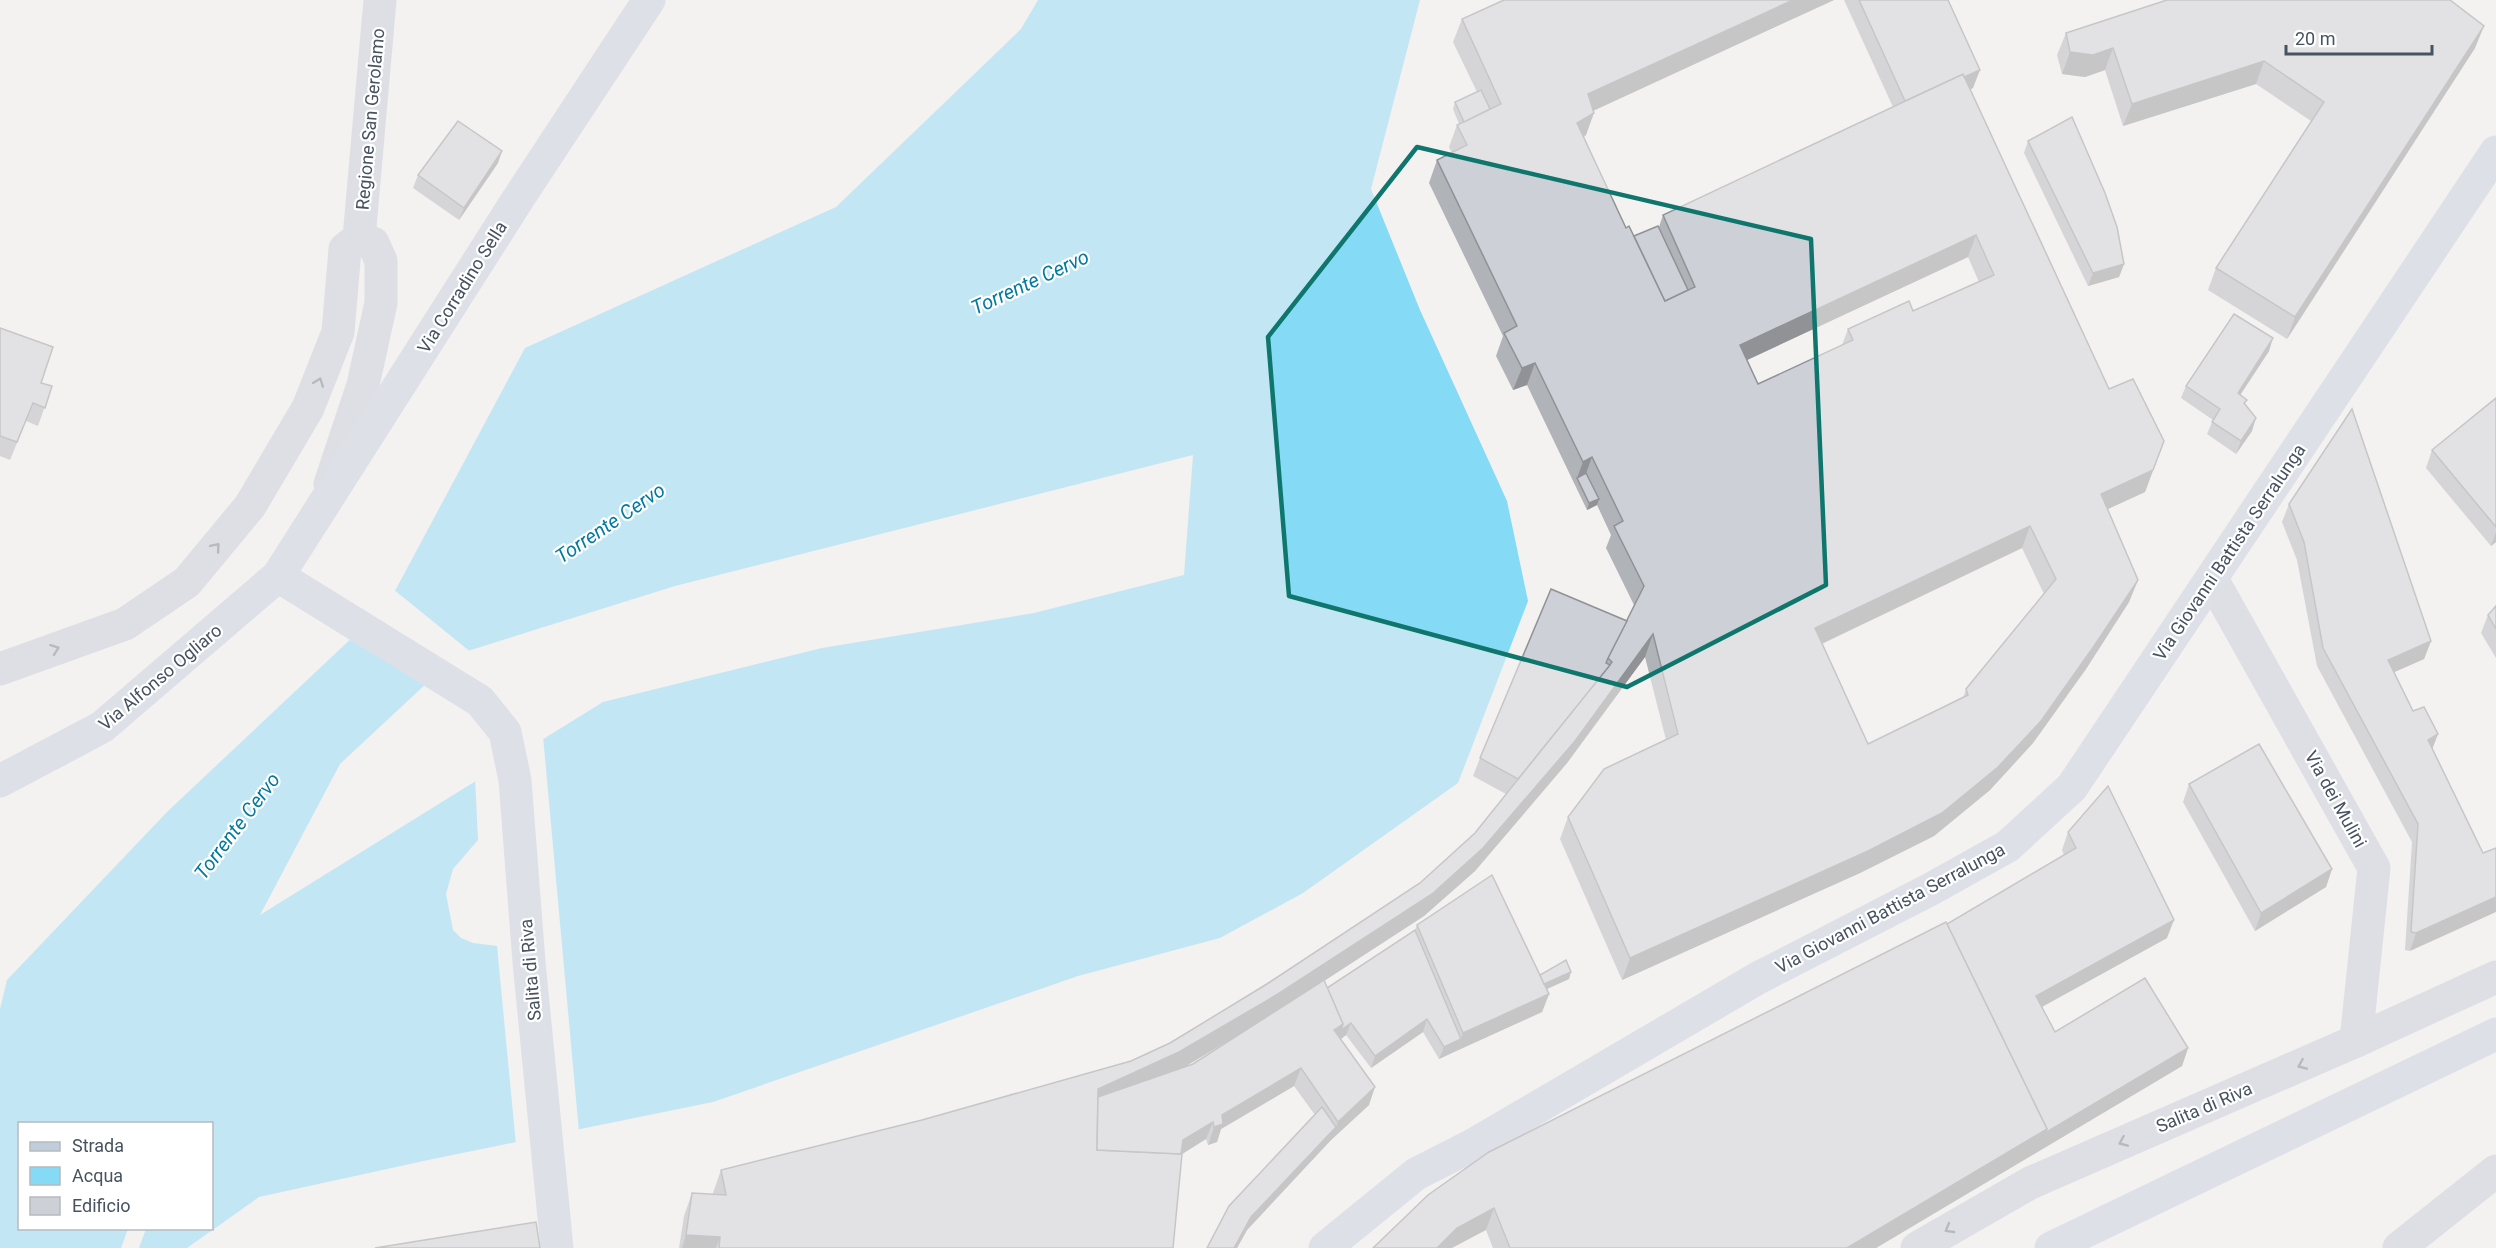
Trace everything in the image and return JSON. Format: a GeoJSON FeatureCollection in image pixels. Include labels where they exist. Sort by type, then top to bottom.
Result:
{"type":"FeatureCollection","features":[{"type":"Feature","properties":{"kind":"street","name":"Regione San Gerolamo"},"geometry":{"type":"LineString","coordinates":[[359,238],[380,0]]}},
{"type":"Feature","properties":{"kind":"street","name":"Via Corradino Sella"},"geometry":{"type":"LineString","coordinates":[[278,576],[518,199],[649,0]]}},
{"type":"Feature","properties":{"kind":"street","name":"Via Giovanni Battista Serralunga"},"geometry":{"type":"LineString","coordinates":[[1325,1248],[1416,1174],[1473,1145],[1758,978],[1931,889],[2008,846],[2072,787],[2496,152]]}},
{"type":"Feature","properties":{"kind":"street"},"geometry":{"type":"LineString","coordinates":[[0,669],[125,624],[187,582],[250,506],[308,408],[338,332],[345,249],[359,238],[372,243],[381,261],[381,303],[363,385],[320,511]]}},
{"type":"Feature","properties":{"kind":"street","name":"Salita di Riva"},"geometry":{"type":"LineString","coordinates":[[278,576],[480,701],[505,732],[515,780],[529,962],[557,1246]]}},
{"type":"Feature","properties":{"kind":"street","name":"Via Alfonso Ogliaro"},"geometry":{"type":"LineString","coordinates":[[0,781],[102,727],[278,576]]}},
{"type":"Feature","properties":{"kind":"street","name":"Via dei Mulini"},"geometry":{"type":"LineString","coordinates":[[2212,579],[2374,868],[2356,1041]]}},
{"type":"Feature","properties":{"kind":"street","name":"Salita di Riva"},"geometry":{"type":"LineString","coordinates":[[1917,1248],[2030,1183],[2356,1041],[2496,977]]}},
{"type":"Feature","properties":{"kind":"street"},"geometry":{"type":"LineString","coordinates":[[2051,1248],[2496,1034]]}},
{"type":"Feature","properties":{"kind":"street"},"geometry":{"type":"LineString","coordinates":[[2398,1248],[2496,1171]]}},
{"type":"Feature","properties":{"kind":"highlighted area"},"geometry":{"type":"Polygon","coordinates":[[[1417,147],[1811,239],[1826,585],[1627,687],[1289,596],[1268,337],[1417,147]]]}},
{"type":"Feature","properties":{"kind":"water","name":"Torrente Cervo"},"geometry":{"type":"Polygon","coordinates":[[[1038,0],[1420,0],[1371,189],[1420,310],[1507,501],[1528,601],[1458,783],[1303,893],[1220,938],[1078,976],[713,1102],[259,1197],[213,1230],[213,1122],[18,1122],[18,1230],[128,1230],[121,1248],[0,1248],[0,1009],[7,980],[168,811],[388,604],[525,348],[836,207],[1021,29],[1038,0]],[[1193,455],[675,586],[458,654],[340,764],[260,915],[603,702],[822,648],[1034,613],[1184,575],[1193,455]]]}},
{"type":"Feature","properties":{"kind":"water"},"geometry":{"type":"Polygon","coordinates":[[[146,1230],[212,1230],[187,1248],[139,1248],[146,1230]]]}},
{"type":"Feature","properties":{"kind":"pier"},"geometry":{"type":"Polygon","coordinates":[[[393,589],[472,653],[460,657],[430,685],[358,628],[386,602],[393,589]]]}},
{"type":"Feature","properties":{"kind":"pier"},"geometry":{"type":"Polygon","coordinates":[[[543,736],[579,1132],[516,1145],[497,946],[473,943],[461,938],[453,930],[446,894],[453,869],[478,840],[475,778],[543,736]]]}},
{"type":"Feature","properties":{"kind":"building"},"geometry":{"type":"Polygon","coordinates":[[[1504,0],[1793,0],[1588,94],[1594,113],[1577,123],[1626,228],[1629,226],[1665,301],[1695,287],[1663,215],[1963,74],[2109,389],[2133,379],[2164,441],[2153,470],[2101,494],[2138,580],[2041,721],[1998,767],[1942,813],[1868,851],[1630,958],[1568,817],[1604,769],[1678,734],[1653,634],[1575,741],[1483,848],[1432,894],[1278,994],[1179,1052],[1098,1089],[1097,1150],[1182,1154],[1173,1248],[719,1248],[720,1237],[686,1235],[692,1193],[726,1195],[721,1170],[922,1120],[1131,1061],[1170,1043],[1267,984],[1420,883],[1475,833],[1612,662],[1608,658],[1644,586],[1614,526],[1623,521],[1592,457],[1583,462],[1535,363],[1522,368],[1504,333],[1517,326],[1437,160],[1467,145],[1457,125],[1501,104],[1462,19],[1504,0]],[[1976,235],[1740,345],[1758,384],[1853,340],[1848,329],[1909,301],[1913,311],[1994,275],[1976,235]],[[2030,526],[1815,628],[1868,744],[1968,695],[1966,689],[2056,579],[2030,526]]]}},
{"type":"Feature","properties":{"kind":"building"},"geometry":{"type":"Polygon","coordinates":[[[1859,0],[1948,0],[1980,70],[1964,77],[1963,74],[1905,101],[1859,0]]]}},
{"type":"Feature","properties":{"kind":"building"},"geometry":{"type":"Polygon","coordinates":[[[2167,0],[2450,0],[2484,26],[2295,317],[2216,268],[2324,102],[2264,61],[2132,104],[2113,48],[2093,55],[2070,52],[2066,33],[2167,0]]]}},
{"type":"Feature","properties":{"kind":"building"},"geometry":{"type":"Polygon","coordinates":[[[1481,90],[1490,109],[1464,122],[1455,102],[1481,90]]]}},
{"type":"Feature","properties":{"kind":"building"},"geometry":{"type":"Polygon","coordinates":[[[2072,117],[2105,193],[2117,227],[2124,264],[2093,273],[2028,141],[2072,117]]]}},
{"type":"Feature","properties":{"kind":"building"},"geometry":{"type":"Polygon","coordinates":[[[458,121],[502,151],[464,208],[418,175],[458,121]]]}},
{"type":"Feature","properties":{"kind":"building"},"geometry":{"type":"Polygon","coordinates":[[[1658,226],[1688,290],[1665,301],[1634,236],[1658,226]]]}},
{"type":"Feature","properties":{"kind":"building"},"geometry":{"type":"Polygon","coordinates":[[[2234,314],[2273,338],[2238,393],[2247,400],[2244,403],[2256,418],[2241,441],[2212,422],[2220,409],[2186,386],[2234,314]]]}},
{"type":"Feature","properties":{"kind":"building"},"geometry":{"type":"Polygon","coordinates":[[[0,328],[53,347],[41,383],[52,386],[45,408],[33,403],[17,442],[0,436],[0,328]]]}},
{"type":"Feature","properties":{"kind":"building"},"geometry":{"type":"Polygon","coordinates":[[[2496,398],[2496,527],[2432,450],[2496,398]]]}},
{"type":"Feature","properties":{"kind":"building"},"geometry":{"type":"Polygon","coordinates":[[[2352,409],[2431,641],[2388,660],[2413,711],[2424,707],[2438,734],[2428,740],[2483,853],[2496,848],[2496,897],[2416,933],[2411,932],[2418,824],[2323,648],[2304,542],[2289,504],[2352,409]]]}},
{"type":"Feature","properties":{"kind":"building"},"geometry":{"type":"Polygon","coordinates":[[[1586,473],[1599,499],[1589,503],[1577,478],[1586,473]]]}},
{"type":"Feature","properties":{"kind":"building"},"geometry":{"type":"Polygon","coordinates":[[[1551,589],[1627,621],[1606,663],[1610,665],[1518,779],[1480,758],[1551,589]]]}},
{"type":"Feature","properties":{"kind":"building"},"geometry":{"type":"Polygon","coordinates":[[[2496,606],[2496,629],[2488,615],[2496,606]]]}},
{"type":"Feature","properties":{"kind":"building"},"geometry":{"type":"Polygon","coordinates":[[[2259,744],[2332,869],[2261,913],[2189,784],[2259,744]]]}},
{"type":"Feature","properties":{"kind":"building"},"geometry":{"type":"Polygon","coordinates":[[[2108,786],[2174,920],[2036,996],[2055,1032],[2145,978],[2188,1048],[2045,1133],[2047,1129],[1947,924],[2076,848],[2068,832],[2108,786]]]}},
{"type":"Feature","properties":{"kind":"building"},"geometry":{"type":"Polygon","coordinates":[[[1492,875],[1549,994],[1463,1033],[1417,925],[1492,875]]]}},
{"type":"Feature","properties":{"kind":"building"},"geometry":{"type":"Polygon","coordinates":[[[1946,922],[2047,1129],[1847,1248],[1510,1248],[1494,1208],[1457,1228],[1437,1248],[1373,1248],[1428,1195],[1489,1152],[1946,922]]]}},
{"type":"Feature","properties":{"kind":"building"},"geometry":{"type":"Polygon","coordinates":[[[1415,930],[1461,1039],[1444,1047],[1427,1019],[1375,1056],[1351,1023],[1341,1030],[1343,1024],[1327,988],[1415,930]]]}},
{"type":"Feature","properties":{"kind":"building"},"geometry":{"type":"Polygon","coordinates":[[[1566,960],[1571,972],[1544,984],[1540,975],[1566,960]]]}},
{"type":"Feature","properties":{"kind":"building"},"geometry":{"type":"Polygon","coordinates":[[[1324,980],[1343,1024],[1334,1030],[1375,1087],[1338,1122],[1301,1068],[1222,1115],[1223,1124],[1214,1127],[1213,1122],[1183,1140],[1181,1154],[1097,1150],[1098,1097],[1193,1064],[1324,980]]]}},
{"type":"Feature","properties":{"kind":"building"},"geometry":{"type":"Polygon","coordinates":[[[1322,1107],[1336,1127],[1251,1217],[1234,1248],[1207,1248],[1229,1206],[1322,1107]]]}},
{"type":"Feature","properties":{"kind":"building"},"geometry":{"type":"Polygon","coordinates":[[[536,1222],[540,1248],[375,1248],[536,1222]]]}}]}
